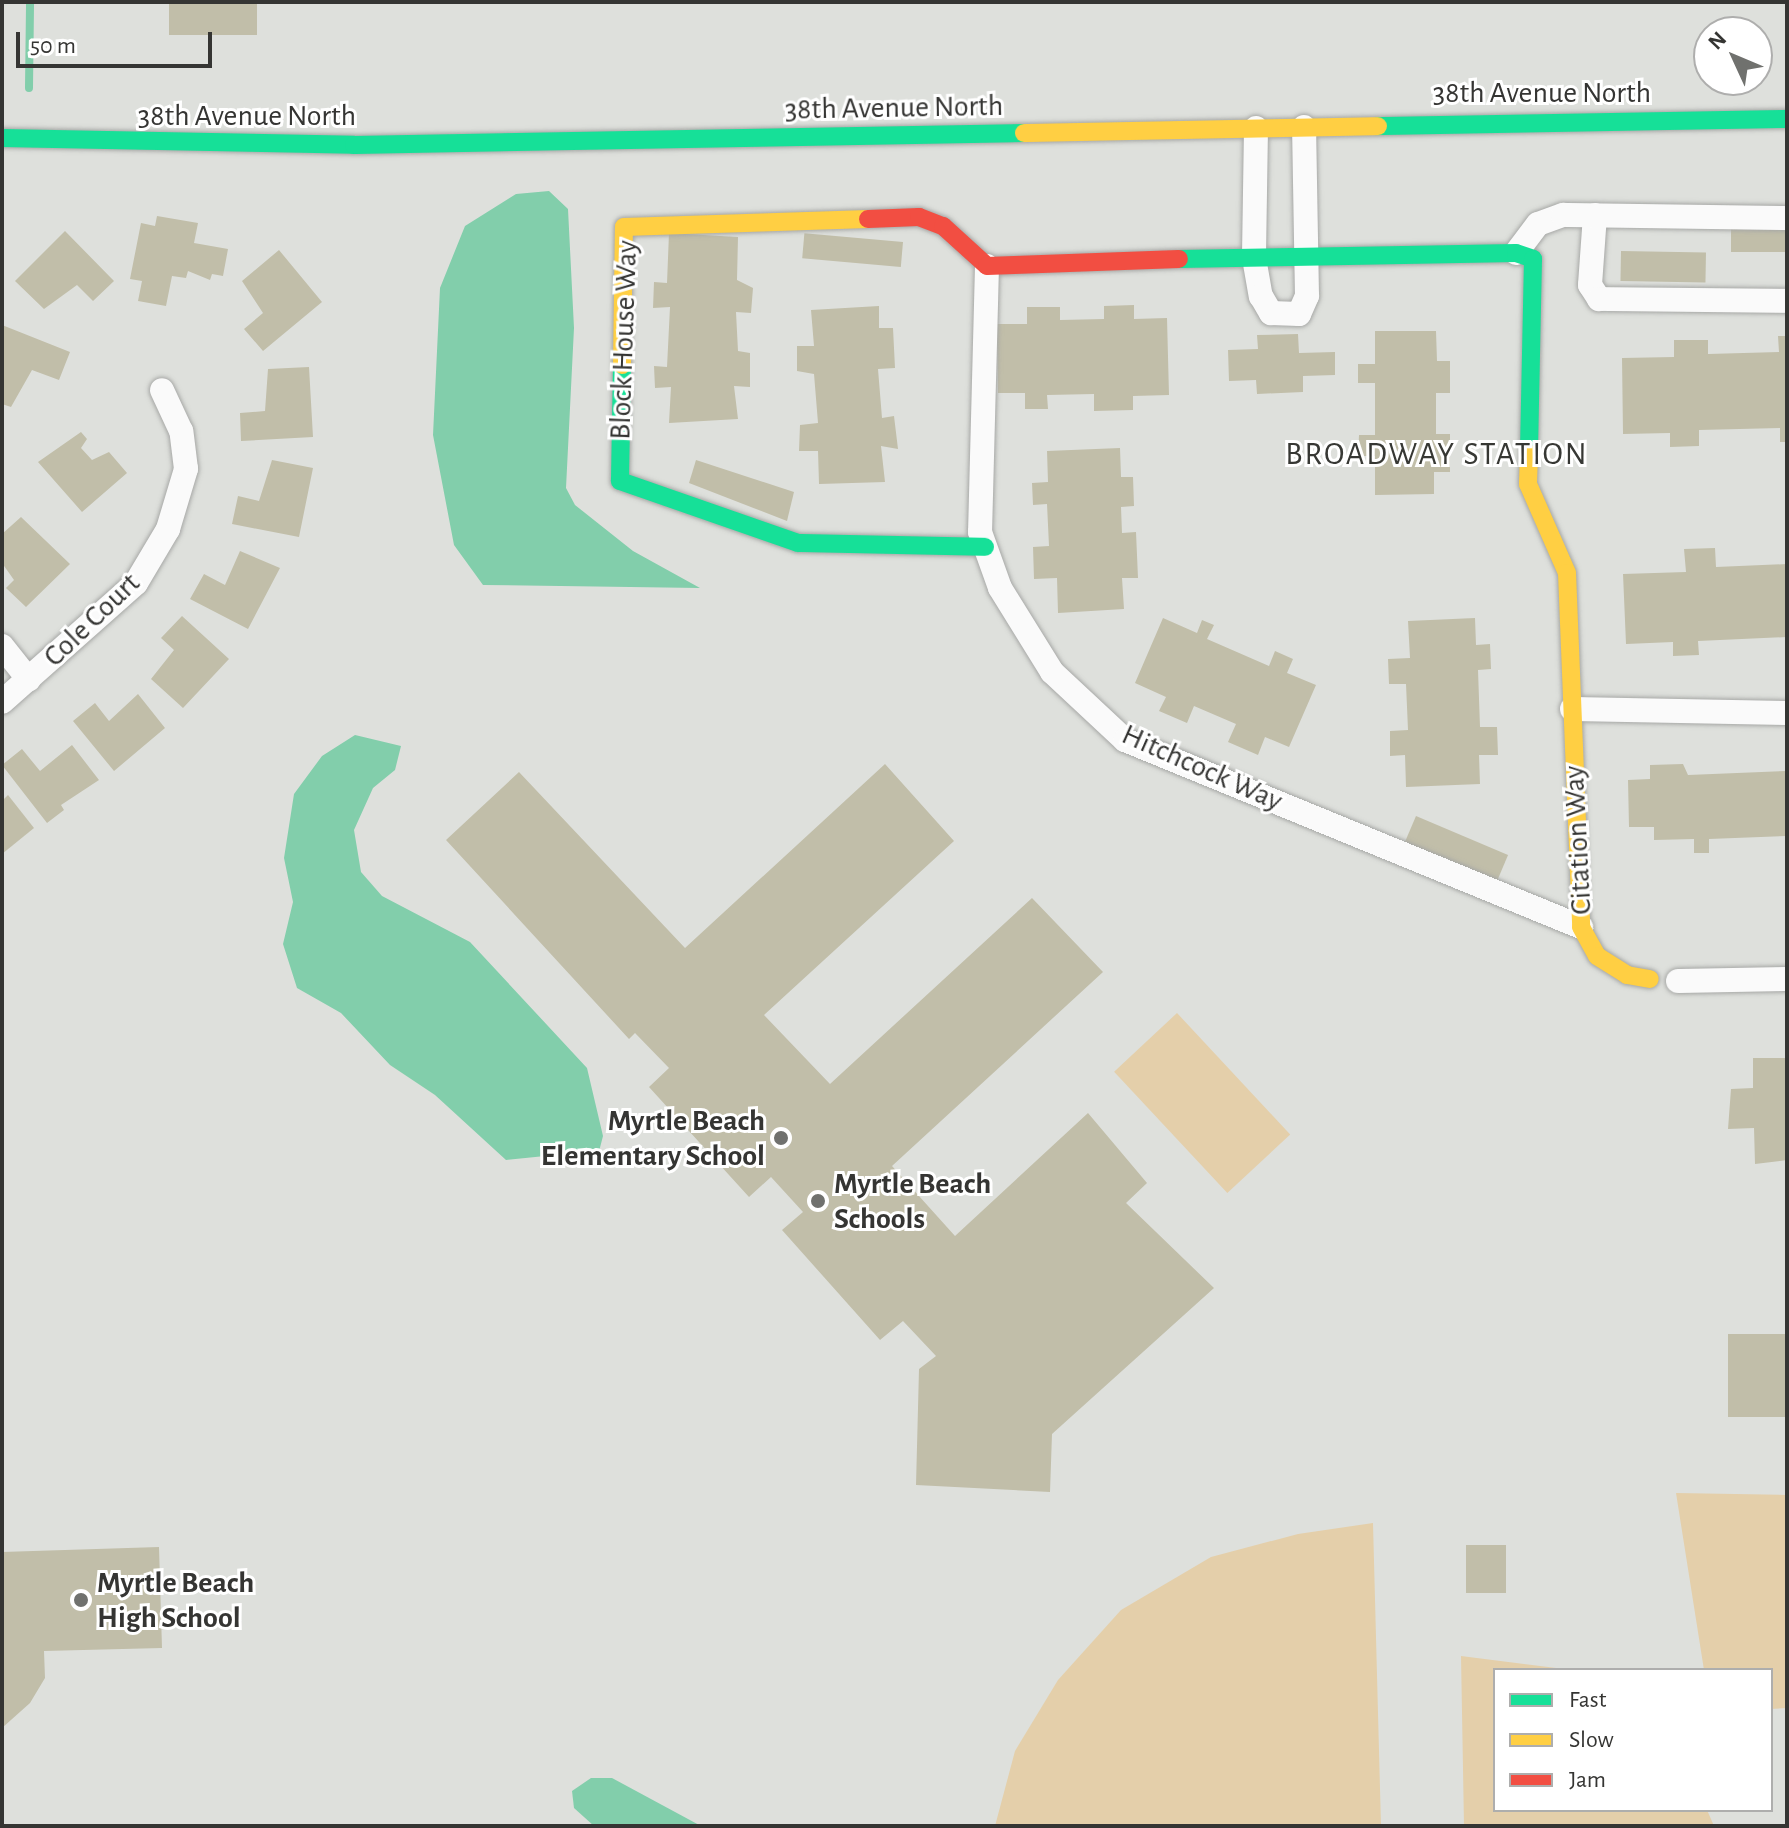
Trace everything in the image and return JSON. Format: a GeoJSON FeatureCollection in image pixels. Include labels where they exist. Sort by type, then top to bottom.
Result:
{"type":"FeatureCollection","features":[{"type":"Feature","properties":{"kind":"street","name":"38th Avenue North"},"geometry":{"type":"LineString","coordinates":[[2,138],[354,145],[1787,119]]}},
{"type":"Feature","properties":{"kind":"street"},"geometry":{"type":"LineString","coordinates":[[1256,128],[1254,258],[1271,313],[1299,314],[1307,296],[1304,127]]}},
{"type":"Feature","properties":{"kind":"street"},"geometry":{"type":"LineString","coordinates":[[987,266],[1305,255],[1516,253],[1538,224],[1563,215],[1787,218]]}},
{"type":"Feature","properties":{"kind":"street"},"geometry":{"type":"LineString","coordinates":[[1595,215],[1590,285],[1599,299],[1787,301]]}},
{"type":"Feature","properties":{"kind":"street","name":"Block House Way"},"geometry":{"type":"LineString","coordinates":[[985,547],[798,543],[620,481],[624,227],[919,217],[943,226],[987,266]]}},
{"type":"Feature","properties":{"kind":"street","name":"Citation Way"},"geometry":{"type":"LineString","coordinates":[[1516,253],[1533,259],[1528,484],[1567,573],[1581,927],[1597,956],[1627,975],[1650,979]]}},
{"type":"Feature","properties":{"kind":"street","name":"Hitchcock Way"},"geometry":{"type":"LineString","coordinates":[[987,266],[985,547],[1000,588],[1052,672],[1125,740],[1581,927]]}},
{"type":"Feature","properties":{"kind":"street","name":"Cole Court"},"geometry":{"type":"LineString","coordinates":[[2,702],[136,583],[168,529],[186,469],[181,431],[162,390]]}},
{"type":"Feature","properties":{"kind":"street"},"geometry":{"type":"LineString","coordinates":[[2,646],[29,680]]}},
{"type":"Feature","properties":{"kind":"street"},"geometry":{"type":"LineString","coordinates":[[1572,709],[1787,713]]}},
{"type":"Feature","properties":{"kind":"street"},"geometry":{"type":"LineString","coordinates":[[1678,981],[1787,979]]}},
{"type":"Feature","properties":{"kind":"shaded area"},"geometry":{"type":"Polygon","coordinates":[[[549,191],[568,209],[574,328],[566,488],[575,505],[633,551],[700,588],[483,585],[454,545],[433,435],[440,288],[465,226],[516,194],[549,191]]]}},
{"type":"Feature","properties":{"kind":"shaded area"},"geometry":{"type":"Polygon","coordinates":[[[355,735],[401,746],[395,770],[373,788],[354,830],[361,872],[382,896],[470,942],[587,1068],[603,1136],[595,1167],[555,1155],[506,1160],[435,1095],[390,1065],[341,1013],[297,988],[283,944],[293,902],[284,858],[294,794],[322,756],[355,735]]]}},
{"type":"Feature","properties":{"kind":"shaded area"},"geometry":{"type":"Polygon","coordinates":[[[1177,1013],[1290,1134],[1227,1193],[1114,1072],[1177,1013]]]}},
{"type":"Feature","properties":{"kind":"shaded area"},"geometry":{"type":"Polygon","coordinates":[[[1676,1493],[1787,1495],[1787,1708],[1773,1709],[1773,1668],[1704,1668],[1676,1493]]]}},
{"type":"Feature","properties":{"kind":"shaded area"},"geometry":{"type":"Polygon","coordinates":[[[1373,1523],[1381,1826],[995,1826],[1015,1751],[1058,1680],[1121,1610],[1211,1557],[1298,1534],[1373,1523]]]}},
{"type":"Feature","properties":{"kind":"shaded area"},"geometry":{"type":"Polygon","coordinates":[[[1461,1656],[1556,1668],[1493,1668],[1493,1812],[1708,1812],[1714,1826],[1464,1826],[1461,1656]]]}},
{"type":"Feature","properties":{"kind":"shaded area"},"geometry":{"type":"Polygon","coordinates":[[[591,1778],[612,1778],[701,1826],[594,1826],[574,1808],[572,1791],[591,1778]]]}},
{"type":"Feature","properties":{"kind":"building"},"geometry":{"type":"Polygon","coordinates":[[[169,2],[257,2],[257,35],[169,35],[169,2]]]}},
{"type":"Feature","properties":{"kind":"building"},"geometry":{"type":"Polygon","coordinates":[[[157,216],[198,223],[194,243],[228,249],[223,276],[212,274],[210,280],[188,271],[186,278],[172,276],[166,306],[138,301],[142,281],[130,279],[141,223],[155,226],[157,216]]]}},
{"type":"Feature","properties":{"kind":"building"},"geometry":{"type":"Polygon","coordinates":[[[1731,223],[1787,223],[1787,252],[1731,252],[1731,223]]]}},
{"type":"Feature","properties":{"kind":"building"},"geometry":{"type":"Polygon","coordinates":[[[65,231],[114,281],[93,301],[77,285],[44,309],[15,281],[65,231]]]}},
{"type":"Feature","properties":{"kind":"building"},"geometry":{"type":"Polygon","coordinates":[[[669,233],[738,237],[737,280],[753,288],[751,313],[736,312],[738,351],[750,353],[750,387],[734,386],[738,419],[669,423],[671,387],[655,388],[654,366],[667,367],[670,307],[653,308],[654,282],[667,283],[669,233]]]}},
{"type":"Feature","properties":{"kind":"building"},"geometry":{"type":"Polygon","coordinates":[[[804,233],[903,242],[901,267],[802,258],[804,233]]]}},
{"type":"Feature","properties":{"kind":"building"},"geometry":{"type":"Polygon","coordinates":[[[279,250],[322,302],[263,351],[244,329],[263,313],[242,281],[279,250]]]}},
{"type":"Feature","properties":{"kind":"building"},"geometry":{"type":"Polygon","coordinates":[[[1621,251],[1706,252],[1705,282],[1620,281],[1621,251]]]}},
{"type":"Feature","properties":{"kind":"building"},"geometry":{"type":"Polygon","coordinates":[[[1134,305],[1134,319],[1167,318],[1169,395],[1133,396],[1133,410],[1094,411],[1094,394],[1047,395],[1048,409],[1025,409],[1025,393],[998,393],[997,324],[1027,324],[1027,307],[1060,307],[1060,320],[1104,319],[1104,306],[1134,305]]]}},
{"type":"Feature","properties":{"kind":"building"},"geometry":{"type":"Polygon","coordinates":[[[879,306],[879,328],[893,328],[895,368],[878,369],[882,418],[894,416],[898,449],[881,446],[885,482],[819,484],[818,451],[799,451],[800,425],[818,423],[814,374],[797,371],[797,346],[814,346],[811,310],[879,306]]]}},
{"type":"Feature","properties":{"kind":"building"},"geometry":{"type":"Polygon","coordinates":[[[2,325],[70,352],[59,380],[32,370],[11,407],[2,404],[2,325]]]}},
{"type":"Feature","properties":{"kind":"building"},"geometry":{"type":"Polygon","coordinates":[[[1375,331],[1436,331],[1437,361],[1450,361],[1450,393],[1436,393],[1436,434],[1450,434],[1450,472],[1434,472],[1434,494],[1375,495],[1375,456],[1358,456],[1359,435],[1375,435],[1375,383],[1358,383],[1358,364],[1375,364],[1375,331]]]}},
{"type":"Feature","properties":{"kind":"building"},"geometry":{"type":"Polygon","coordinates":[[[1298,334],[1299,353],[1335,352],[1335,375],[1303,376],[1303,392],[1257,394],[1256,380],[1229,381],[1228,350],[1258,349],[1257,335],[1298,334]]]}},
{"type":"Feature","properties":{"kind":"building"},"geometry":{"type":"Polygon","coordinates":[[[1778,336],[1787,336],[1787,442],[1780,442],[1780,428],[1699,430],[1699,446],[1670,447],[1670,433],[1623,434],[1622,358],[1674,357],[1674,340],[1708,340],[1708,354],[1779,352],[1778,336]]]}},
{"type":"Feature","properties":{"kind":"building"},"geometry":{"type":"Polygon","coordinates":[[[309,367],[313,437],[241,441],[240,413],[265,411],[268,369],[309,367]]]}},
{"type":"Feature","properties":{"kind":"building"},"geometry":{"type":"Polygon","coordinates":[[[81,432],[87,439],[81,448],[92,460],[109,452],[127,473],[82,512],[38,462],[81,432]]]}},
{"type":"Feature","properties":{"kind":"building"},"geometry":{"type":"Polygon","coordinates":[[[1120,448],[1121,477],[1133,477],[1134,506],[1121,507],[1122,533],[1136,532],[1138,578],[1122,578],[1124,609],[1058,613],[1057,578],[1034,579],[1033,547],[1049,546],[1047,504],[1033,505],[1032,483],[1048,482],[1047,451],[1120,448]]]}},
{"type":"Feature","properties":{"kind":"building"},"geometry":{"type":"Polygon","coordinates":[[[272,460],[313,468],[299,537],[232,524],[238,496],[259,501],[272,460]]]}},
{"type":"Feature","properties":{"kind":"building"},"geometry":{"type":"Polygon","coordinates":[[[696,460],[794,492],[787,521],[689,483],[696,460]]]}},
{"type":"Feature","properties":{"kind":"building"},"geometry":{"type":"Polygon","coordinates":[[[21,517],[70,564],[26,607],[6,588],[14,580],[2,563],[2,534],[21,517]]]}},
{"type":"Feature","properties":{"kind":"building"},"geometry":{"type":"Polygon","coordinates":[[[1715,548],[1716,567],[1787,564],[1787,637],[1698,641],[1699,655],[1673,656],[1673,642],[1626,644],[1623,574],[1686,572],[1684,549],[1715,548]]]}},
{"type":"Feature","properties":{"kind":"building"},"geometry":{"type":"Polygon","coordinates":[[[240,551],[280,568],[248,629],[190,599],[204,574],[225,585],[240,551]]]}},
{"type":"Feature","properties":{"kind":"building"},"geometry":{"type":"Polygon","coordinates":[[[182,616],[229,659],[183,708],[151,679],[174,650],[161,638],[182,616]]]}},
{"type":"Feature","properties":{"kind":"building"},"geometry":{"type":"Polygon","coordinates":[[[1163,618],[1197,633],[1202,620],[1214,625],[1207,639],[1269,666],[1275,651],[1293,659],[1287,673],[1316,685],[1289,747],[1265,737],[1258,755],[1228,742],[1236,724],[1194,706],[1187,723],[1159,711],[1166,697],[1135,683],[1163,618]]]}},
{"type":"Feature","properties":{"kind":"building"},"geometry":{"type":"Polygon","coordinates":[[[1475,618],[1476,645],[1490,644],[1491,669],[1478,670],[1480,727],[1497,727],[1498,755],[1479,755],[1480,784],[1406,787],[1405,755],[1390,756],[1390,731],[1408,730],[1406,684],[1389,684],[1388,659],[1410,658],[1408,621],[1475,618]]]}},
{"type":"Feature","properties":{"kind":"building"},"geometry":{"type":"Polygon","coordinates":[[[138,694],[165,728],[114,771],[73,721],[95,703],[109,721],[138,694]]]}},
{"type":"Feature","properties":{"kind":"building"},"geometry":{"type":"Polygon","coordinates":[[[72,745],[99,780],[61,805],[64,810],[47,823],[2,765],[22,749],[40,771],[72,745]]]}},
{"type":"Feature","properties":{"kind":"building","name":"Myrtle Beach Elementary School"},"geometry":{"type":"Polygon","coordinates":[[[885,764],[954,841],[764,1015],[830,1084],[1032,898],[1103,972],[892,1166],[955,1236],[1088,1113],[1147,1183],[1126,1203],[1214,1288],[1052,1434],[1050,1492],[916,1485],[919,1369],[936,1356],[903,1321],[880,1340],[782,1230],[803,1212],[771,1177],[749,1197],[649,1087],[669,1068],[635,1033],[629,1039],[446,840],[519,772],[685,948],[885,764]]]}},
{"type":"Feature","properties":{"kind":"building"},"geometry":{"type":"Polygon","coordinates":[[[1683,764],[1688,775],[1787,771],[1787,836],[1709,839],[1709,853],[1694,853],[1694,839],[1654,840],[1654,827],[1629,827],[1628,780],[1650,779],[1650,765],[1683,764]]]}},
{"type":"Feature","properties":{"kind":"building"},"geometry":{"type":"Polygon","coordinates":[[[8,795],[34,828],[2,854],[2,801],[8,795]]]}},
{"type":"Feature","properties":{"kind":"building"},"geometry":{"type":"Polygon","coordinates":[[[1416,816],[1508,855],[1496,883],[1404,844],[1416,816]]]}},
{"type":"Feature","properties":{"kind":"building"},"geometry":{"type":"Polygon","coordinates":[[[1753,1058],[1787,1058],[1787,1160],[1755,1164],[1754,1128],[1728,1129],[1731,1089],[1753,1088],[1753,1058]]]}},
{"type":"Feature","properties":{"kind":"building"},"geometry":{"type":"Polygon","coordinates":[[[1728,1334],[1787,1334],[1787,1417],[1728,1417],[1728,1334]]]}},
{"type":"Feature","properties":{"kind":"building"},"geometry":{"type":"Polygon","coordinates":[[[1466,1545],[1506,1545],[1506,1593],[1466,1593],[1466,1545]]]}},
{"type":"Feature","properties":{"kind":"building","name":"Myrtle Beach High School"},"geometry":{"type":"Polygon","coordinates":[[[159,1547],[162,1648],[44,1651],[45,1678],[30,1703],[2,1728],[2,1552],[159,1547]]]}},
{"type":"Feature","properties":{"kind":"waterway"},"geometry":{"type":"LineString","coordinates":[[29,88],[30,2]]}},
{"type":"Feature","properties":{"kind":"traffic: fast"},"geometry":{"type":"LineString","coordinates":[[1378,126],[1787,119]]}},
{"type":"Feature","properties":{"kind":"traffic: fast"},"geometry":{"type":"LineString","coordinates":[[2,138],[354,145],[1024,133]]}},
{"type":"Feature","properties":{"kind":"traffic: fast"},"geometry":{"type":"LineString","coordinates":[[1179,259],[1516,253],[1533,259],[1529,454]]}},
{"type":"Feature","properties":{"kind":"traffic: fast"},"geometry":{"type":"LineString","coordinates":[[622,365],[620,481],[798,543],[985,547]]}},
{"type":"Feature","properties":{"kind":"traffic: slow"},"geometry":{"type":"LineString","coordinates":[[1024,133],[1378,126]]}},
{"type":"Feature","properties":{"kind":"traffic: slow"},"geometry":{"type":"LineString","coordinates":[[622,365],[624,227],[868,219]]}},
{"type":"Feature","properties":{"kind":"traffic: slow"},"geometry":{"type":"LineString","coordinates":[[1529,454],[1528,484],[1567,573],[1581,927],[1597,956],[1627,975],[1650,979]]}},
{"type":"Feature","properties":{"kind":"traffic: jam"},"geometry":{"type":"LineString","coordinates":[[868,219],[919,217],[943,226],[987,266],[1179,259]]}},
{"type":"Feature","properties":{"kind":"place","name":"Myrtle Beach Elementary School"},"geometry":{"type":"Point","coordinates":[781,1138]}},
{"type":"Feature","properties":{"kind":"place","name":"Myrtle Beach Schools"},"geometry":{"type":"Point","coordinates":[818,1201]}},
{"type":"Feature","properties":{"kind":"place","name":"Myrtle Beach High School"},"geometry":{"type":"Point","coordinates":[81,1600]}},
{"type":"Feature","properties":{"kind":"district","name":"BROADWAY STATION"},"geometry":{"type":"Point","coordinates":[1437,454]}}]}
